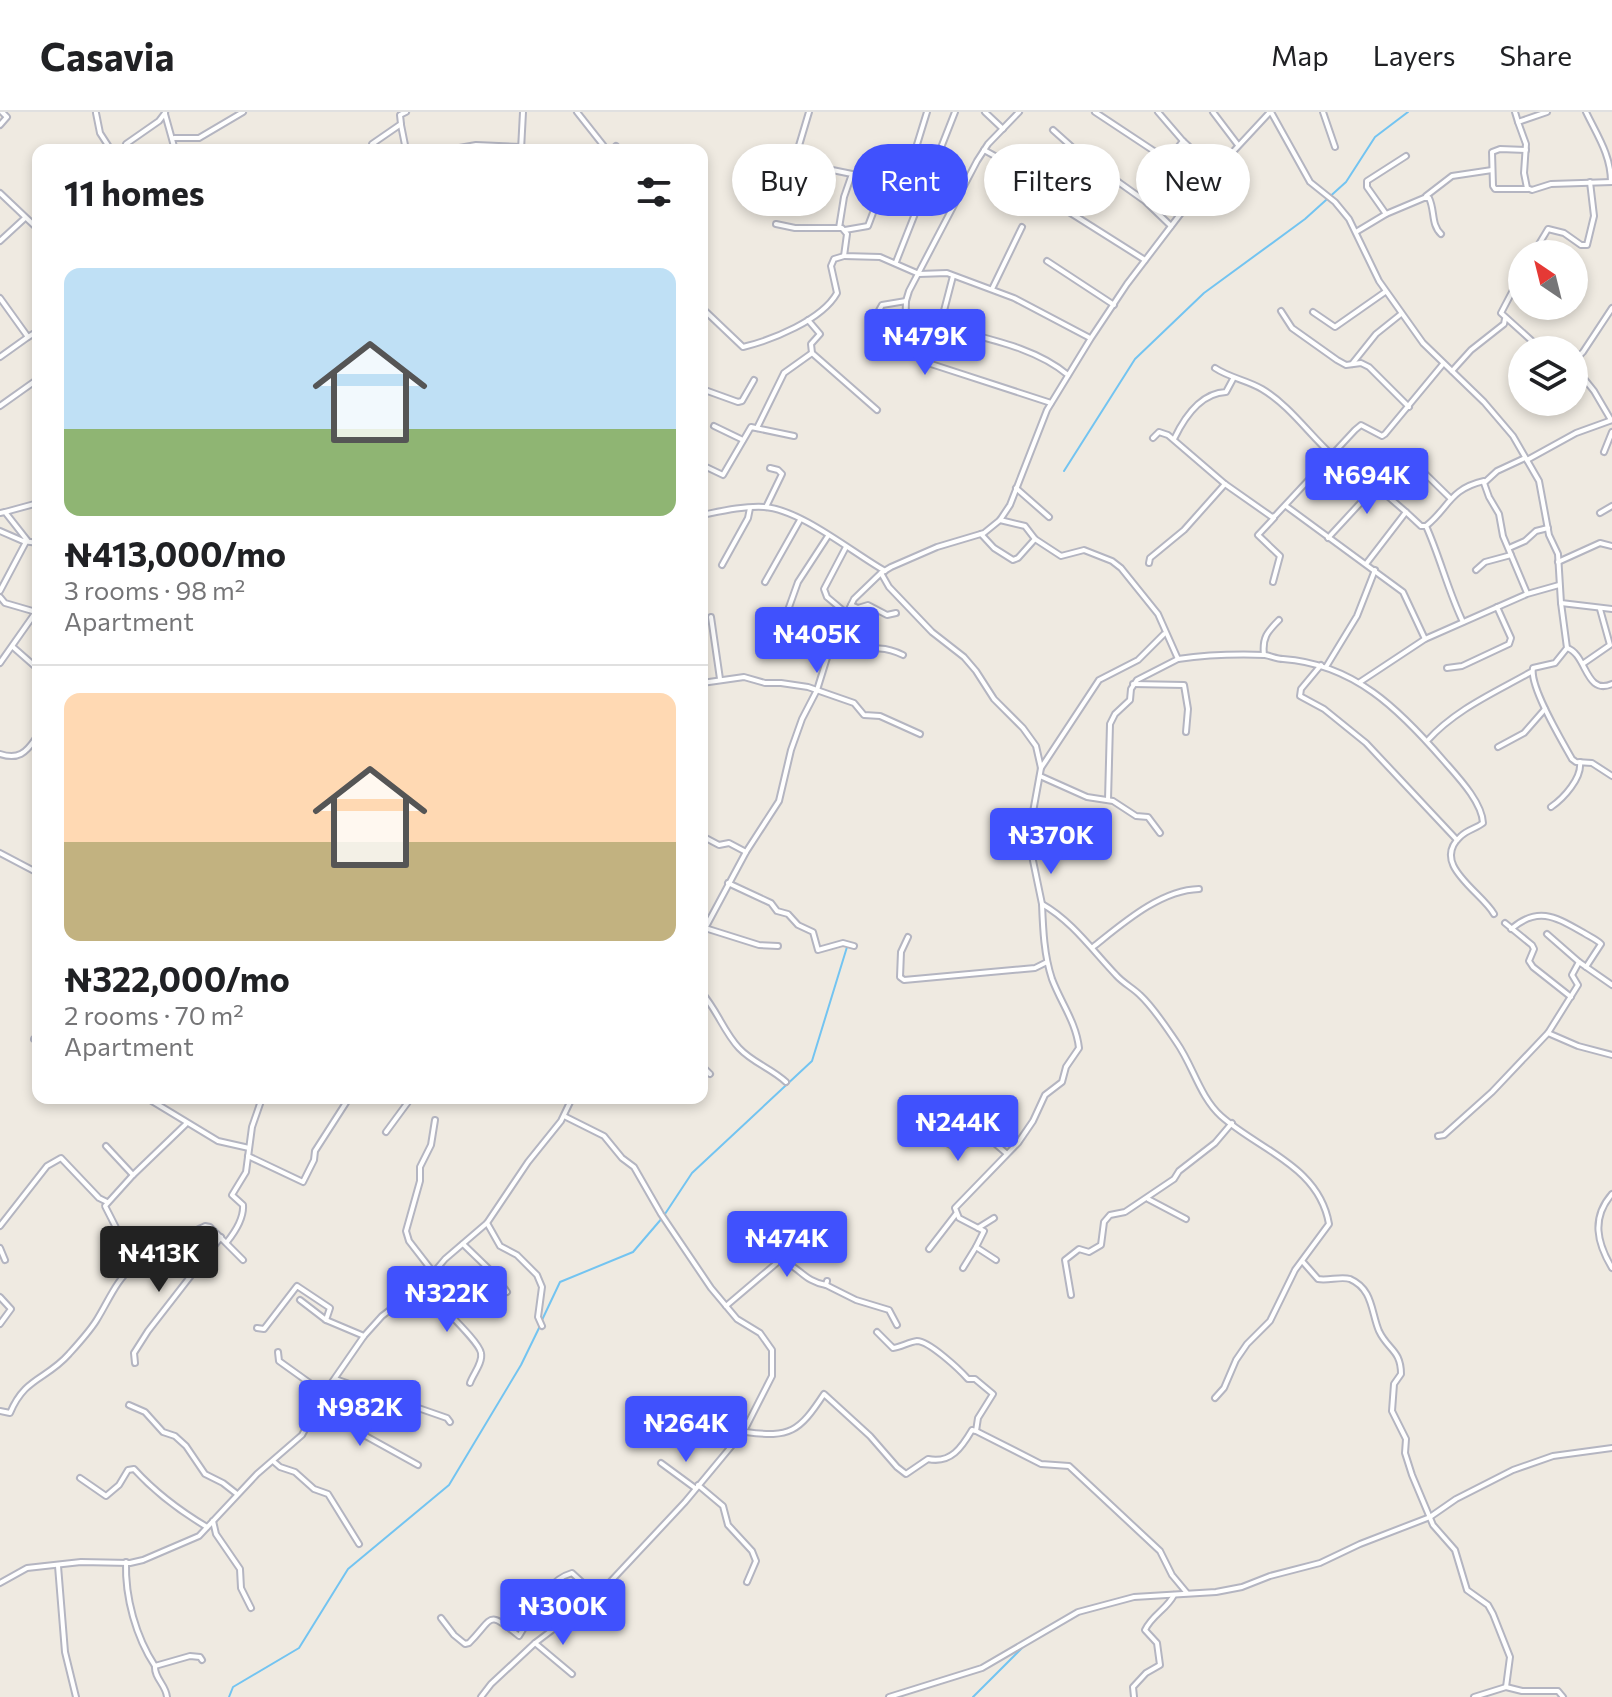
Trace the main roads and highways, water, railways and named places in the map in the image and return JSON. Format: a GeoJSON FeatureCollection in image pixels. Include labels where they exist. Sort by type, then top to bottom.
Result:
{"type":"FeatureCollection","features":[{"type":"Feature","properties":{"kind":"waterway"},"geometry":{"type":"LineString","coordinates":[[1064,471],[1135,359],[1204,293],[1305,219],[1346,182],[1375,137],[1408,112]]}},
{"type":"Feature","properties":{"kind":"waterway"},"geometry":{"type":"LineString","coordinates":[[542,1320],[560,1282],[633,1252],[663,1217],[692,1173],[812,1061],[847,947]]}},
{"type":"Feature","properties":{"kind":"waterway"},"geometry":{"type":"LineString","coordinates":[[229,1697],[233,1687],[299,1648],[348,1569],[449,1485],[521,1365],[540,1326]]}},
{"type":"Feature","properties":{"kind":"waterway"},"geometry":{"type":"LineString","coordinates":[[973,1697],[1026,1644]]}}]}
